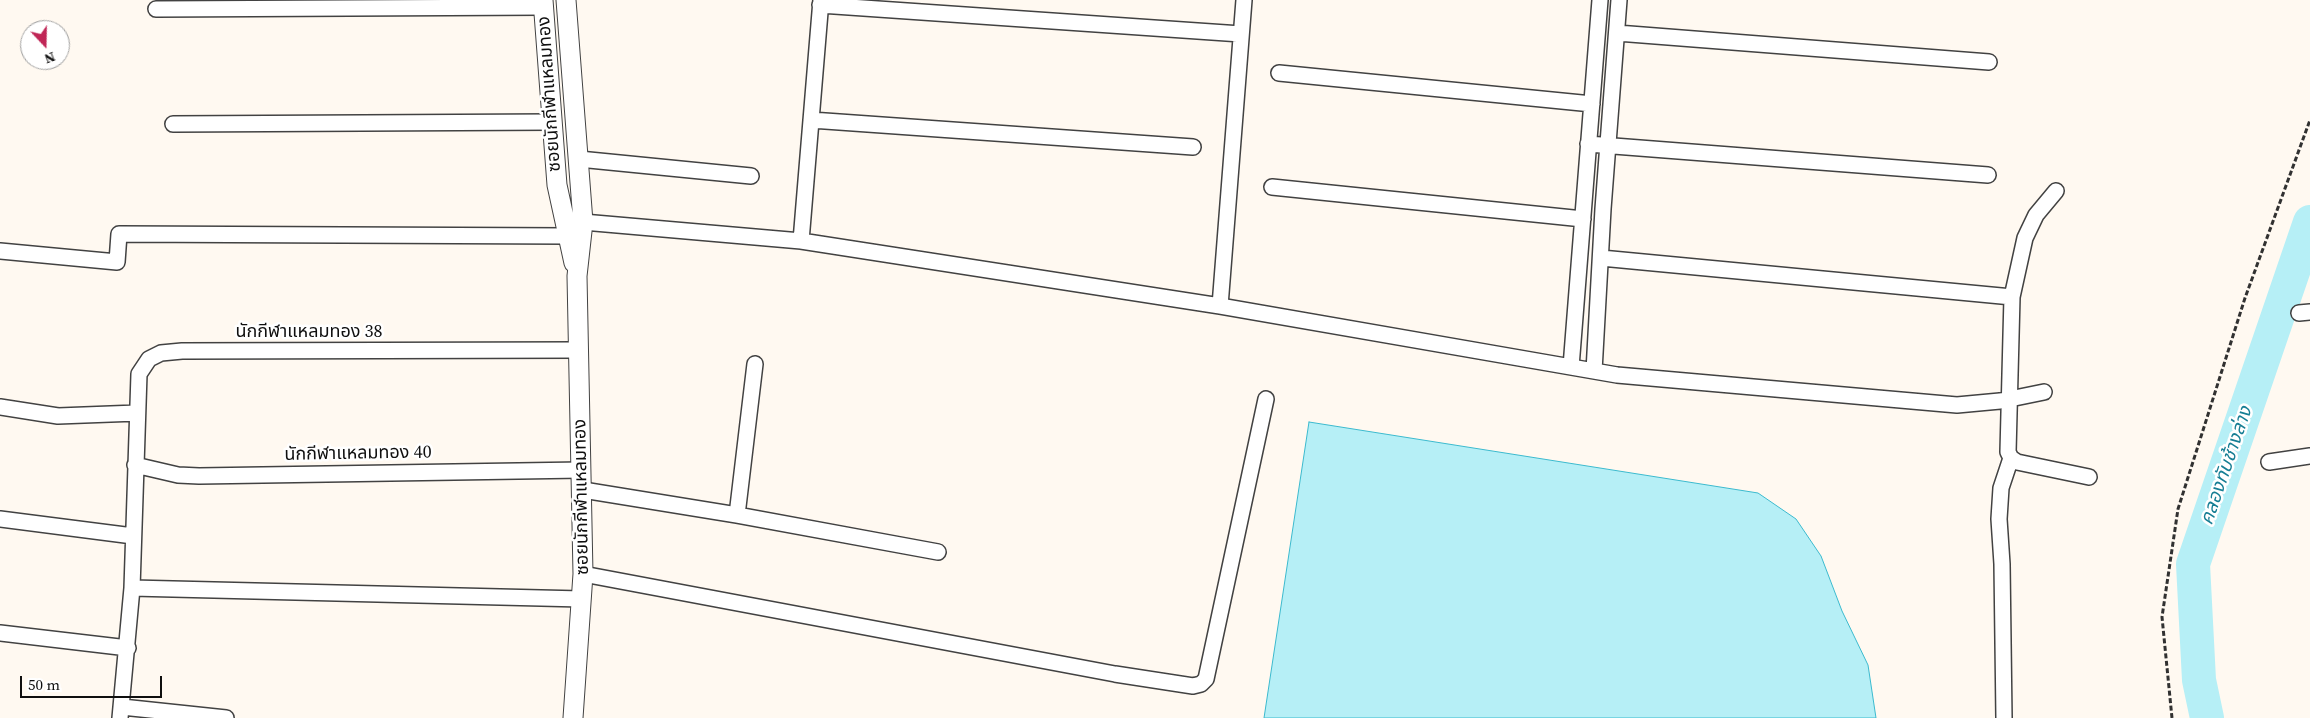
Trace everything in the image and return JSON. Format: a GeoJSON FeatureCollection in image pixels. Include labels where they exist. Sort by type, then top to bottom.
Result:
{"type":"FeatureCollection","features":[{"type":"Feature","properties":{"kind":"street","name":"ซอยนักกีฬาแหลมทอง"},"geometry":{"type":"LineString","coordinates":[[566,0],[583,222],[577,276],[583,490],[583,574],[573,718]]}},
{"type":"Feature","properties":{"kind":"street"},"geometry":{"type":"LineString","coordinates":[[1220,306],[1244,0]]}},
{"type":"Feature","properties":{"kind":"street"},"geometry":{"type":"LineString","coordinates":[[1571,367],[1600,0]]}},
{"type":"Feature","properties":{"kind":"street"},"geometry":{"type":"LineString","coordinates":[[1594,371],[1619,0]]}},
{"type":"Feature","properties":{"kind":"street"},"geometry":{"type":"LineString","coordinates":[[801,241],[820,2],[1241,34]]}},
{"type":"Feature","properties":{"kind":"street","name":"ซอยนักกีฬาแหลมทอง"},"geometry":{"type":"LineString","coordinates":[[543,3],[557,186],[577,276]]}},
{"type":"Feature","properties":{"kind":"street"},"geometry":{"type":"LineString","coordinates":[[156,9],[543,3]]}},
{"type":"Feature","properties":{"kind":"street"},"geometry":{"type":"LineString","coordinates":[[1617,33],[1989,62]]}},
{"type":"Feature","properties":{"kind":"street"},"geometry":{"type":"LineString","coordinates":[[1280,73],[1592,104]]}},
{"type":"Feature","properties":{"kind":"street"},"geometry":{"type":"LineString","coordinates":[[811,120],[1193,147]]}},
{"type":"Feature","properties":{"kind":"street"},"geometry":{"type":"LineString","coordinates":[[173,124],[552,122]]}},
{"type":"Feature","properties":{"kind":"street"},"geometry":{"type":"LineString","coordinates":[[1588,144],[1988,175]]}},
{"type":"Feature","properties":{"kind":"street"},"geometry":{"type":"LineString","coordinates":[[579,158],[751,176]]}},
{"type":"Feature","properties":{"kind":"street"},"geometry":{"type":"LineString","coordinates":[[1272,187],[1583,219]]}},
{"type":"Feature","properties":{"kind":"street"},"geometry":{"type":"LineString","coordinates":[[2056,191],[2036,215],[2025,238],[2012,297],[2008,452],[2011,458],[2017,462],[2090,477]]}},
{"type":"Feature","properties":{"kind":"street"},"geometry":{"type":"LineString","coordinates":[[583,222],[801,241],[1220,306],[1594,371],[1655,379],[1957,405],[2009,399],[2044,392]]}},
{"type":"Feature","properties":{"kind":"street"},"geometry":{"type":"LineString","coordinates":[[0,251],[117,262],[119,234],[568,236]]}},
{"type":"Feature","properties":{"kind":"street"},"geometry":{"type":"LineString","coordinates":[[1601,258],[2012,297]]}},
{"type":"Feature","properties":{"kind":"street","name":"นักกีฬาแหลมทอง 38"},"geometry":{"type":"LineString","coordinates":[[121,712],[132,588],[135,465],[140,374],[149,358],[161,353],[182,351],[580,350]]}},
{"type":"Feature","properties":{"kind":"street"},"geometry":{"type":"LineString","coordinates":[[737,515],[755,364]]}},
{"type":"Feature","properties":{"kind":"street"},"geometry":{"type":"LineString","coordinates":[[583,574],[1115,674],[1194,686],[1201,684],[1206,679],[1266,399]]}},
{"type":"Feature","properties":{"kind":"street"},"geometry":{"type":"LineString","coordinates":[[0,407],[58,416],[137,413]]}},
{"type":"Feature","properties":{"kind":"street"},"geometry":{"type":"LineString","coordinates":[[2269,462],[2310,456]]}},
{"type":"Feature","properties":{"kind":"street"},"geometry":{"type":"LineString","coordinates":[[2004,718],[2000,519],[2001,488],[2011,458]]}},
{"type":"Feature","properties":{"kind":"street","name":"นักกีฬาแหลมทอง 40"},"geometry":{"type":"LineString","coordinates":[[135,465],[178,475],[199,476],[582,470]]}},
{"type":"Feature","properties":{"kind":"street"},"geometry":{"type":"LineString","coordinates":[[583,490],[737,515],[938,552]]}},
{"type":"Feature","properties":{"kind":"street"},"geometry":{"type":"LineString","coordinates":[[0,520],[133,536]]}},
{"type":"Feature","properties":{"kind":"street"},"geometry":{"type":"LineString","coordinates":[[132,588],[582,599]]}},
{"type":"Feature","properties":{"kind":"street"},"geometry":{"type":"LineString","coordinates":[[0,632],[128,648]]}},
{"type":"Feature","properties":{"kind":"street"},"geometry":{"type":"LineString","coordinates":[[121,712],[226,718]]}},
{"type":"Feature","properties":{"kind":"path"},"geometry":{"type":"LineString","coordinates":[[2172,718],[2162,617],[2178,509],[2245,298],[2310,120]]}},
{"type":"Feature","properties":{"kind":"water"},"geometry":{"type":"Polygon","coordinates":[[[1309,422],[1758,493],[1796,519],[1821,556],[1842,611],[1868,665],[1876,718],[1264,718],[1309,422]]]}},
{"type":"Feature","properties":{"kind":"waterway","name":"คลองทับช้างล่าง"},"geometry":{"type":"LineString","coordinates":[[2207,718],[2199,680],[2193,564],[2310,222]]}}]}
